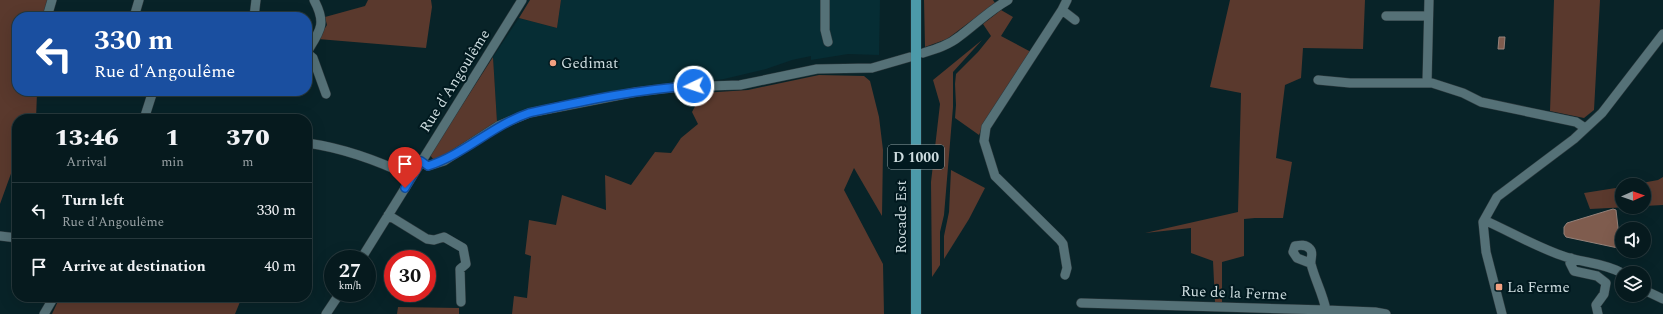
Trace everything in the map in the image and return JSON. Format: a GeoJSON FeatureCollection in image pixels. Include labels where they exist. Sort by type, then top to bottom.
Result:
{"type":"FeatureCollection","features":[{"type":"Feature","properties":{"kind":"main road","name":"Rocade Est"},"geometry":{"type":"LineString","coordinates":[[916,0],[916,314]]}},
{"type":"Feature","properties":{"kind":"street"},"geometry":{"type":"LineString","coordinates":[[48,12],[52,0]]}},
{"type":"Feature","properties":{"kind":"street"},"geometry":{"type":"LineString","coordinates":[[135,12],[139,0]]}},
{"type":"Feature","properties":{"kind":"street"},"geometry":{"type":"LineString","coordinates":[[255,12],[256,0]]}},
{"type":"Feature","properties":{"kind":"street"},"geometry":{"type":"LineString","coordinates":[[312,45],[320,31],[321,13],[314,0]]}},
{"type":"Feature","properties":{"kind":"street","name":"Rue d'Angoulême"},"geometry":{"type":"LineString","coordinates":[[367,250],[522,0]]}},
{"type":"Feature","properties":{"kind":"street"},"geometry":{"type":"LineString","coordinates":[[825,0],[825,30],[828,42]]}},
{"type":"Feature","properties":{"kind":"street"},"geometry":{"type":"LineString","coordinates":[[923,53],[948,44],[960,36],[993,8],[1008,0]]}},
{"type":"Feature","properties":{"kind":"street"},"geometry":{"type":"LineString","coordinates":[[1065,275],[1067,268],[1063,244],[995,176],[984,141],[986,127],[1062,10],[1066,0]]}},
{"type":"Feature","properties":{"kind":"street"},"geometry":{"type":"LineString","coordinates":[[1427,83],[1429,0]]}},
{"type":"Feature","properties":{"kind":"street"},"geometry":{"type":"LineString","coordinates":[[1062,10],[1075,20]]}},
{"type":"Feature","properties":{"kind":"street"},"geometry":{"type":"LineString","coordinates":[[1386,16],[1428,16]]}},
{"type":"Feature","properties":{"kind":"street"},"geometry":{"type":"LineString","coordinates":[[1502,314],[1486,252],[1483,222],[1497,197],[1602,113],[1663,34]]}},
{"type":"Feature","properties":{"kind":"street"},"geometry":{"type":"LineString","coordinates":[[312,57],[326,94]]}},
{"type":"Feature","properties":{"kind":"street"},"geometry":{"type":"LineString","coordinates":[[421,161],[428,166],[444,161],[498,126],[529,113],[636,92],[678,87],[740,85],[817,69],[872,68],[910,57]]}},
{"type":"Feature","properties":{"kind":"street"},"geometry":{"type":"LineString","coordinates":[[1318,80],[1350,83],[1432,83],[1463,92],[1481,102],[1576,122],[1585,128]]}},
{"type":"Feature","properties":{"kind":"street"},"geometry":{"type":"LineString","coordinates":[[146,114],[151,96]]}},
{"type":"Feature","properties":{"kind":"street"},"geometry":{"type":"LineString","coordinates":[[312,144],[326,146],[382,163],[412,177]]}},
{"type":"Feature","properties":{"kind":"street"},"geometry":{"type":"LineString","coordinates":[[388,215],[428,239],[434,240],[444,237],[463,248],[466,264],[460,269],[461,302]]}},
{"type":"Feature","properties":{"kind":"street"},"geometry":{"type":"LineString","coordinates":[[1484,220],[1548,250],[1571,258],[1602,265],[1615,270]]}},
{"type":"Feature","properties":{"kind":"street"},"geometry":{"type":"LineString","coordinates":[[0,236],[12,237]]}},
{"type":"Feature","properties":{"kind":"street"},"geometry":{"type":"LineString","coordinates":[[1571,258],[1570,263],[1574,272],[1597,276],[1606,283],[1604,294],[1596,304],[1598,314]]}},
{"type":"Feature","properties":{"kind":"street"},"geometry":{"type":"LineString","coordinates":[[1310,263],[1323,296],[1326,310]]}},
{"type":"Feature","properties":{"kind":"street"},"geometry":{"type":"LineString","coordinates":[[1651,293],[1663,299]]}},
{"type":"Feature","properties":{"kind":"street"},"geometry":{"type":"LineString","coordinates":[[44,314],[51,302]]}},
{"type":"Feature","properties":{"kind":"street"},"geometry":{"type":"LineString","coordinates":[[326,314],[334,302]]}},
{"type":"Feature","properties":{"kind":"street","name":"Rue de la Ferme"},"geometry":{"type":"LineString","coordinates":[[1081,304],[1326,310],[1375,312],[1386,314]]}},
{"type":"Feature","properties":{"kind":"shaded area"},"geometry":{"type":"Polygon","coordinates":[[[0,0],[48,0],[44,12],[12,12],[12,96],[37,96],[36,114],[12,114],[12,171],[0,204],[0,0]]]}},
{"type":"Feature","properties":{"kind":"shaded area"},"geometry":{"type":"Polygon","coordinates":[[[368,0],[431,0],[432,7],[426,48],[318,39],[327,25],[325,17],[365,6],[368,0]]]}},
{"type":"Feature","properties":{"kind":"shaded area"},"geometry":{"type":"Polygon","coordinates":[[[530,0],[561,0],[557,28],[519,18],[530,0]]]}},
{"type":"Feature","properties":{"kind":"shaded area"},"geometry":{"type":"Polygon","coordinates":[[[561,0],[880,0],[879,55],[848,54],[811,60],[811,56],[724,79],[557,101],[522,111],[497,122],[493,57],[519,18],[557,28],[561,0]]]}},
{"type":"Feature","properties":{"kind":"shaded area"},"geometry":{"type":"Polygon","coordinates":[[[924,0],[993,0],[995,3],[947,39],[925,47],[924,0]]]}},
{"type":"Feature","properties":{"kind":"shaded area"},"geometry":{"type":"Polygon","coordinates":[[[1230,0],[1365,0],[1363,49],[1303,48],[1301,78],[1285,85],[1276,158],[1292,162],[1283,218],[1244,219],[1244,256],[1222,262],[1222,303],[1215,302],[1213,261],[1191,253],[1191,228],[1145,233],[1238,212],[1241,93],[1210,87],[1230,0]]]}},
{"type":"Feature","properties":{"kind":"shaded area"},"geometry":{"type":"Polygon","coordinates":[[[1554,0],[1600,0],[1594,110],[1584,118],[1550,111],[1554,0]]]}},
{"type":"Feature","properties":{"kind":"shaded area"},"geometry":{"type":"Polygon","coordinates":[[[1001,10],[1013,17],[1001,36],[1031,52],[984,123],[979,135],[955,118],[956,74],[978,52],[991,36],[983,24],[1001,10]]]}},
{"type":"Feature","properties":{"kind":"shaded area"},"geometry":{"type":"Polygon","coordinates":[[[1499,37],[1505,37],[1504,49],[1498,49],[1499,37]]]}},
{"type":"Feature","properties":{"kind":"shaded area"},"geometry":{"type":"Polygon","coordinates":[[[982,40],[953,72],[953,107],[944,215],[940,232],[940,265],[932,277],[931,182],[940,104],[933,80],[982,40]]]}},
{"type":"Feature","properties":{"kind":"shaded area"},"geometry":{"type":"Polygon","coordinates":[[[493,57],[497,122],[443,158],[433,159],[430,155],[493,57]]]}},
{"type":"Feature","properties":{"kind":"shaded area"},"geometry":{"type":"Polygon","coordinates":[[[819,75],[864,76],[870,81],[879,117],[883,150],[882,216],[854,168],[844,190],[883,264],[884,314],[512,314],[514,296],[527,298],[531,256],[525,254],[529,220],[556,225],[562,195],[606,210],[605,175],[631,185],[655,152],[671,153],[681,138],[698,124],[692,112],[702,93],[748,90],[819,75]]]}},
{"type":"Feature","properties":{"kind":"shaded area"},"geometry":{"type":"Polygon","coordinates":[[[951,170],[985,188],[969,219],[944,259],[944,236],[949,212],[951,170]]]}},
{"type":"Feature","properties":{"kind":"shaded area"},"geometry":{"type":"Polygon","coordinates":[[[1663,177],[1663,205],[1651,206],[1651,181],[1663,177]]]}},
{"type":"Feature","properties":{"kind":"shaded area"},"geometry":{"type":"Polygon","coordinates":[[[1615,188],[1615,208],[1590,209],[1584,193],[1615,188]]]}},
{"type":"Feature","properties":{"kind":"shaded area"},"geometry":{"type":"Polygon","coordinates":[[[1615,210],[1617,222],[1615,222],[1615,247],[1566,237],[1564,234],[1564,227],[1567,223],[1615,210]]]}},
{"type":"Feature","properties":{"kind":"shaded area"},"geometry":{"type":"Polygon","coordinates":[[[58,302],[240,302],[235,314],[52,314],[58,302]]]}},
{"type":"Feature","properties":{"kind":"shaded area"},"geometry":{"type":"Polygon","coordinates":[[[398,307],[459,308],[459,314],[397,314],[398,307]]]}},
{"type":"Feature","properties":{"kind":"place","name":"Gedimat"},"geometry":{"type":"Point","coordinates":[553,63]}},
{"type":"Feature","properties":{"kind":"place","name":"La Ferme"},"geometry":{"type":"Point","coordinates":[1499,287]}},
{"type":"Feature","properties":{"kind":"route"},"geometry":{"type":"LineString","coordinates":[[405,188],[421,161],[428,166],[444,161],[498,126],[529,113],[636,92],[694,86]]}}]}
